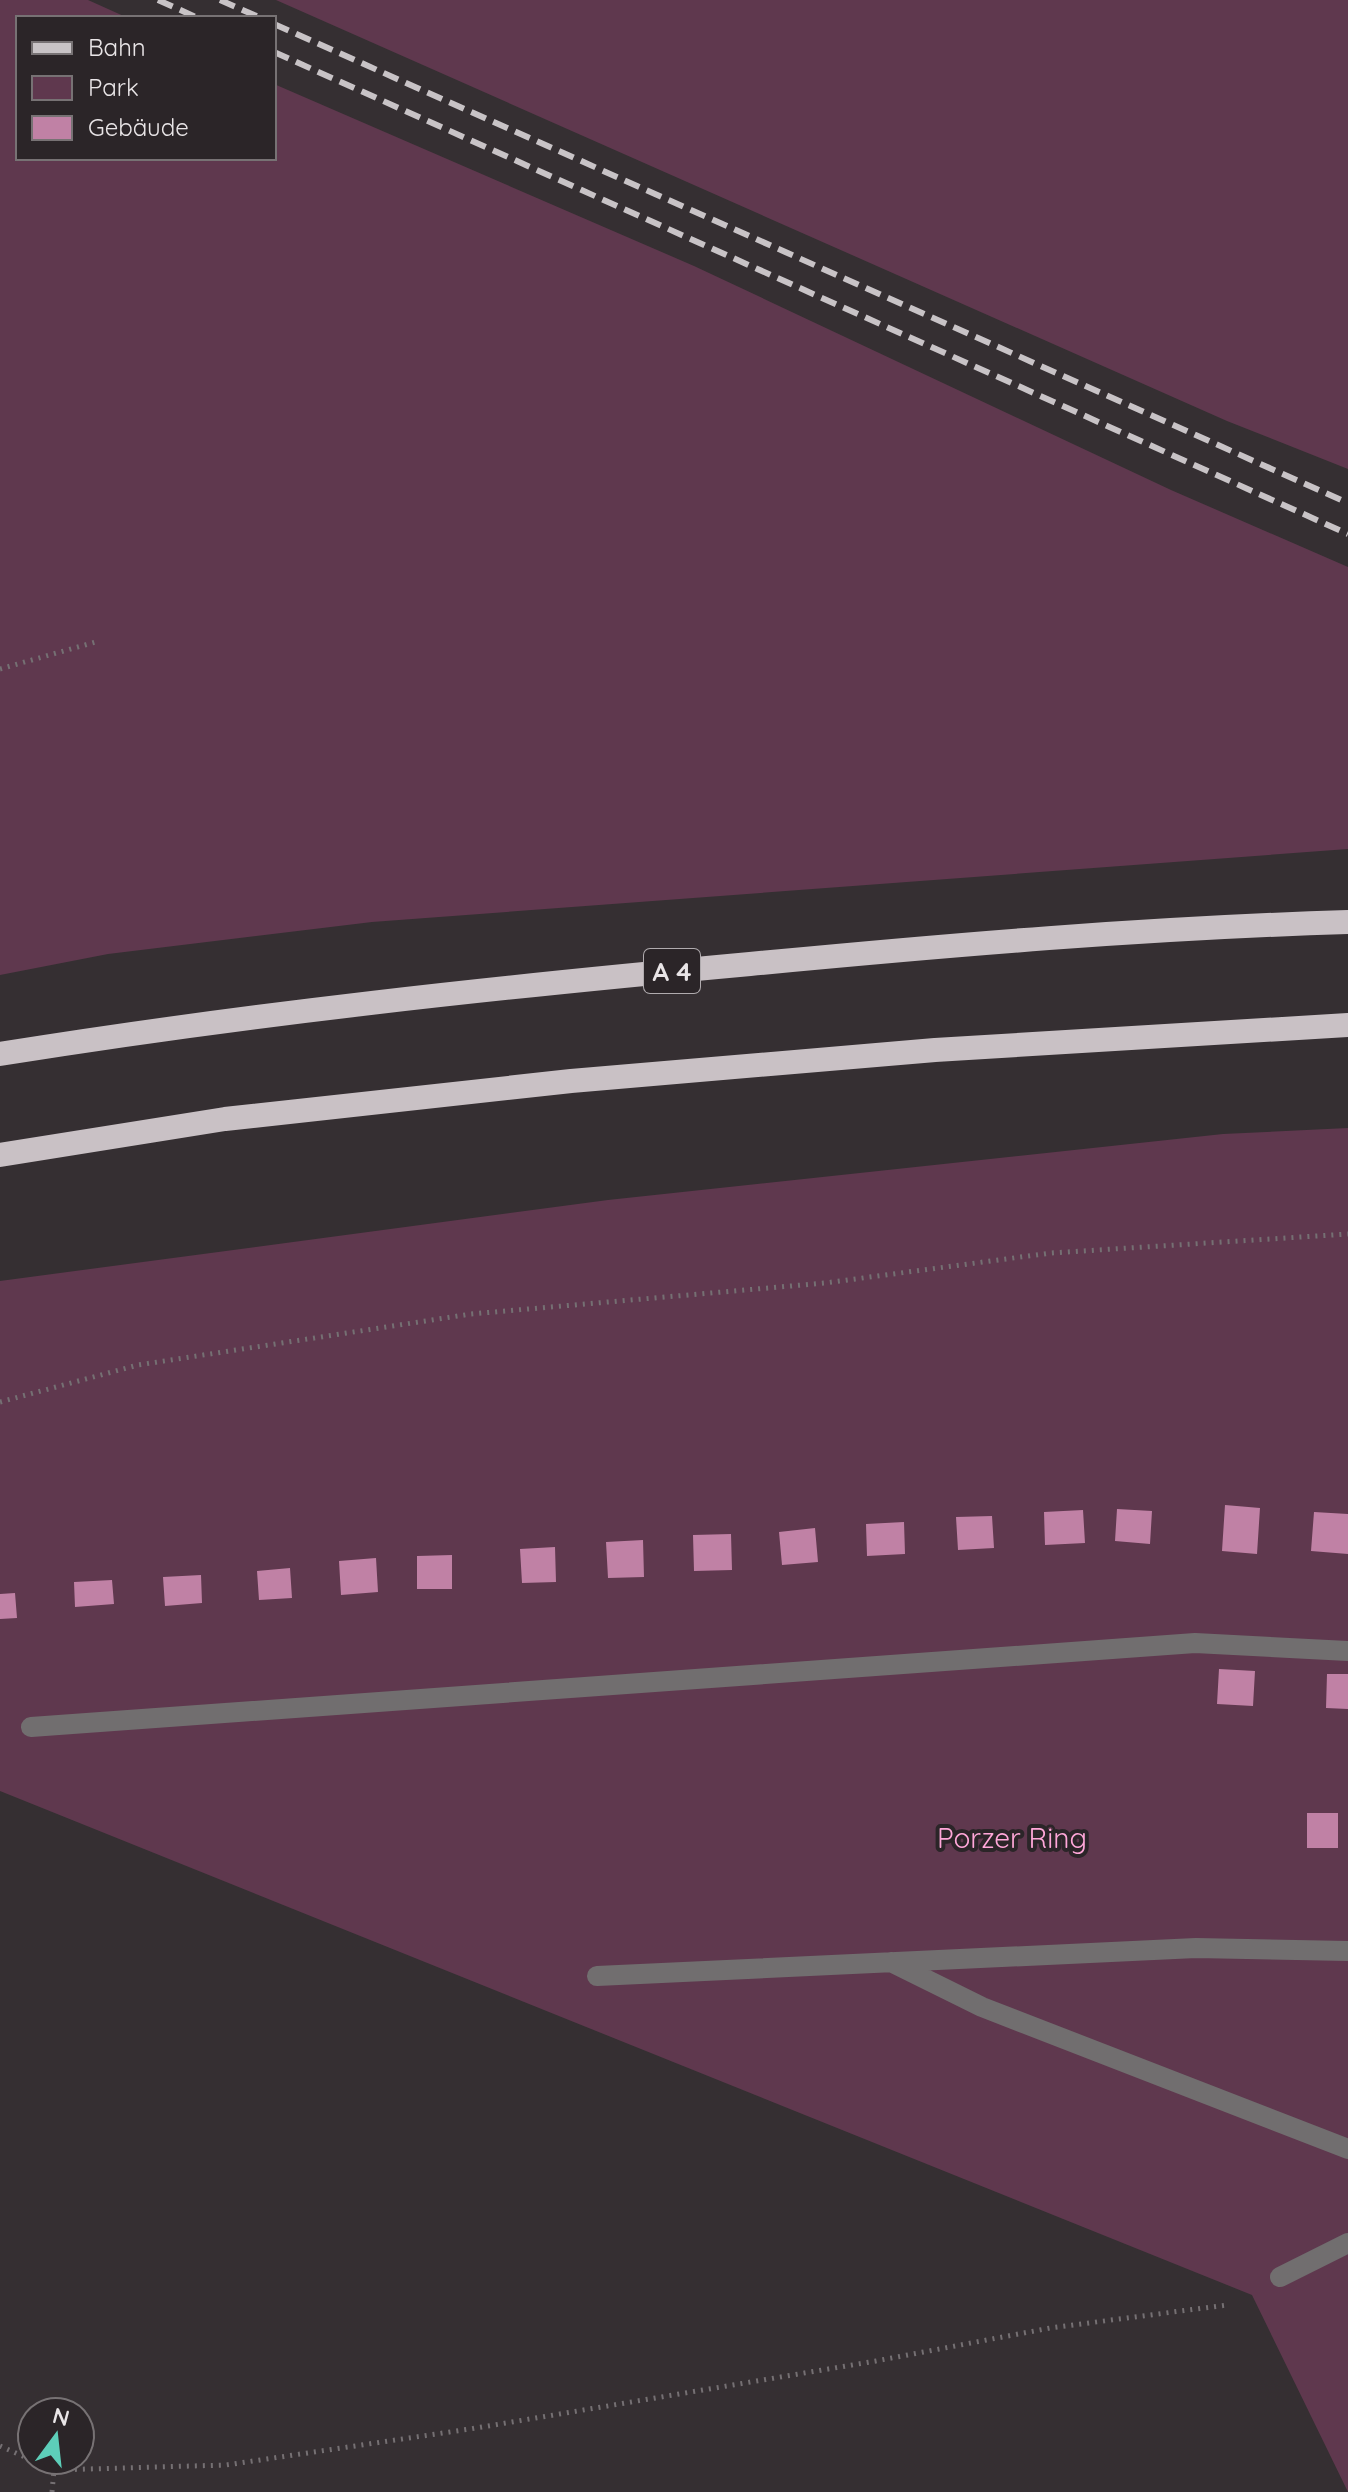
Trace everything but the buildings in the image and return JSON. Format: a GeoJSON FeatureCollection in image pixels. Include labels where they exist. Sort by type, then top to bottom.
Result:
{"type":"FeatureCollection","features":[{"type":"Feature","properties":{"kind":"highway","name":"A 4"},"geometry":{"type":"LineString","coordinates":[[0,1054],[212,1020],[541,983],[934,947],[1251,925],[1348,922]]}},
{"type":"Feature","properties":{"kind":"highway"},"geometry":{"type":"LineString","coordinates":[[0,1155],[225,1119],[571,1081],[967,1048],[1348,1025]]}},
{"type":"Feature","properties":{"kind":"lane"},"geometry":{"type":"LineString","coordinates":[[31,1727],[1195,1643],[1348,1651]]}},
{"type":"Feature","properties":{"kind":"lane"},"geometry":{"type":"LineString","coordinates":[[597,1976],[1196,1948],[1348,1951]]}},
{"type":"Feature","properties":{"kind":"lane"},"geometry":{"type":"LineString","coordinates":[[888,1960],[982,2007],[1348,2149]]}},
{"type":"Feature","properties":{"kind":"lane"},"geometry":{"type":"LineString","coordinates":[[1280,2277],[1348,2243]]}},
{"type":"Feature","properties":{"kind":"path"},"geometry":{"type":"LineString","coordinates":[[0,669],[99,641]]}},
{"type":"Feature","properties":{"kind":"path"},"geometry":{"type":"LineString","coordinates":[[0,1402],[138,1365],[471,1314],[825,1283],[1051,1253],[1348,1234]]}},
{"type":"Feature","properties":{"kind":"path"},"geometry":{"type":"LineString","coordinates":[[96,2469],[226,2465],[470,2429],[876,2361],[1050,2328],[1227,2305]]}},
{"type":"Feature","properties":{"kind":"green space"},"geometry":{"type":"Polygon","coordinates":[[[0,0],[88,0],[124,16],[16,16],[16,160],[276,160],[276,85],[694,266],[1171,490],[1348,567],[1348,849],[372,922],[108,954],[0,975],[0,0]]]}},
{"type":"Feature","properties":{"kind":"green space"},"geometry":{"type":"Polygon","coordinates":[[[276,0],[1348,0],[1348,469],[1227,421],[276,0]]]}},
{"type":"Feature","properties":{"kind":"green space","name":"Porzer Ring"},"geometry":{"type":"Polygon","coordinates":[[[1348,1128],[1348,2492],[1252,2295],[0,1791],[0,1281],[608,1200],[1223,1134],[1348,1128]]]}},
{"type":"Feature","properties":{"kind":"railway"},"geometry":{"type":"LineString","coordinates":[[158,0],[194,16]]}},
{"type":"Feature","properties":{"kind":"railway"},"geometry":{"type":"LineString","coordinates":[[220,0],[256,16]]}},
{"type":"Feature","properties":{"kind":"railway"},"geometry":{"type":"LineString","coordinates":[[276,25],[1348,503]]}},
{"type":"Feature","properties":{"kind":"railway"},"geometry":{"type":"LineString","coordinates":[[276,53],[1348,534]]}}]}
